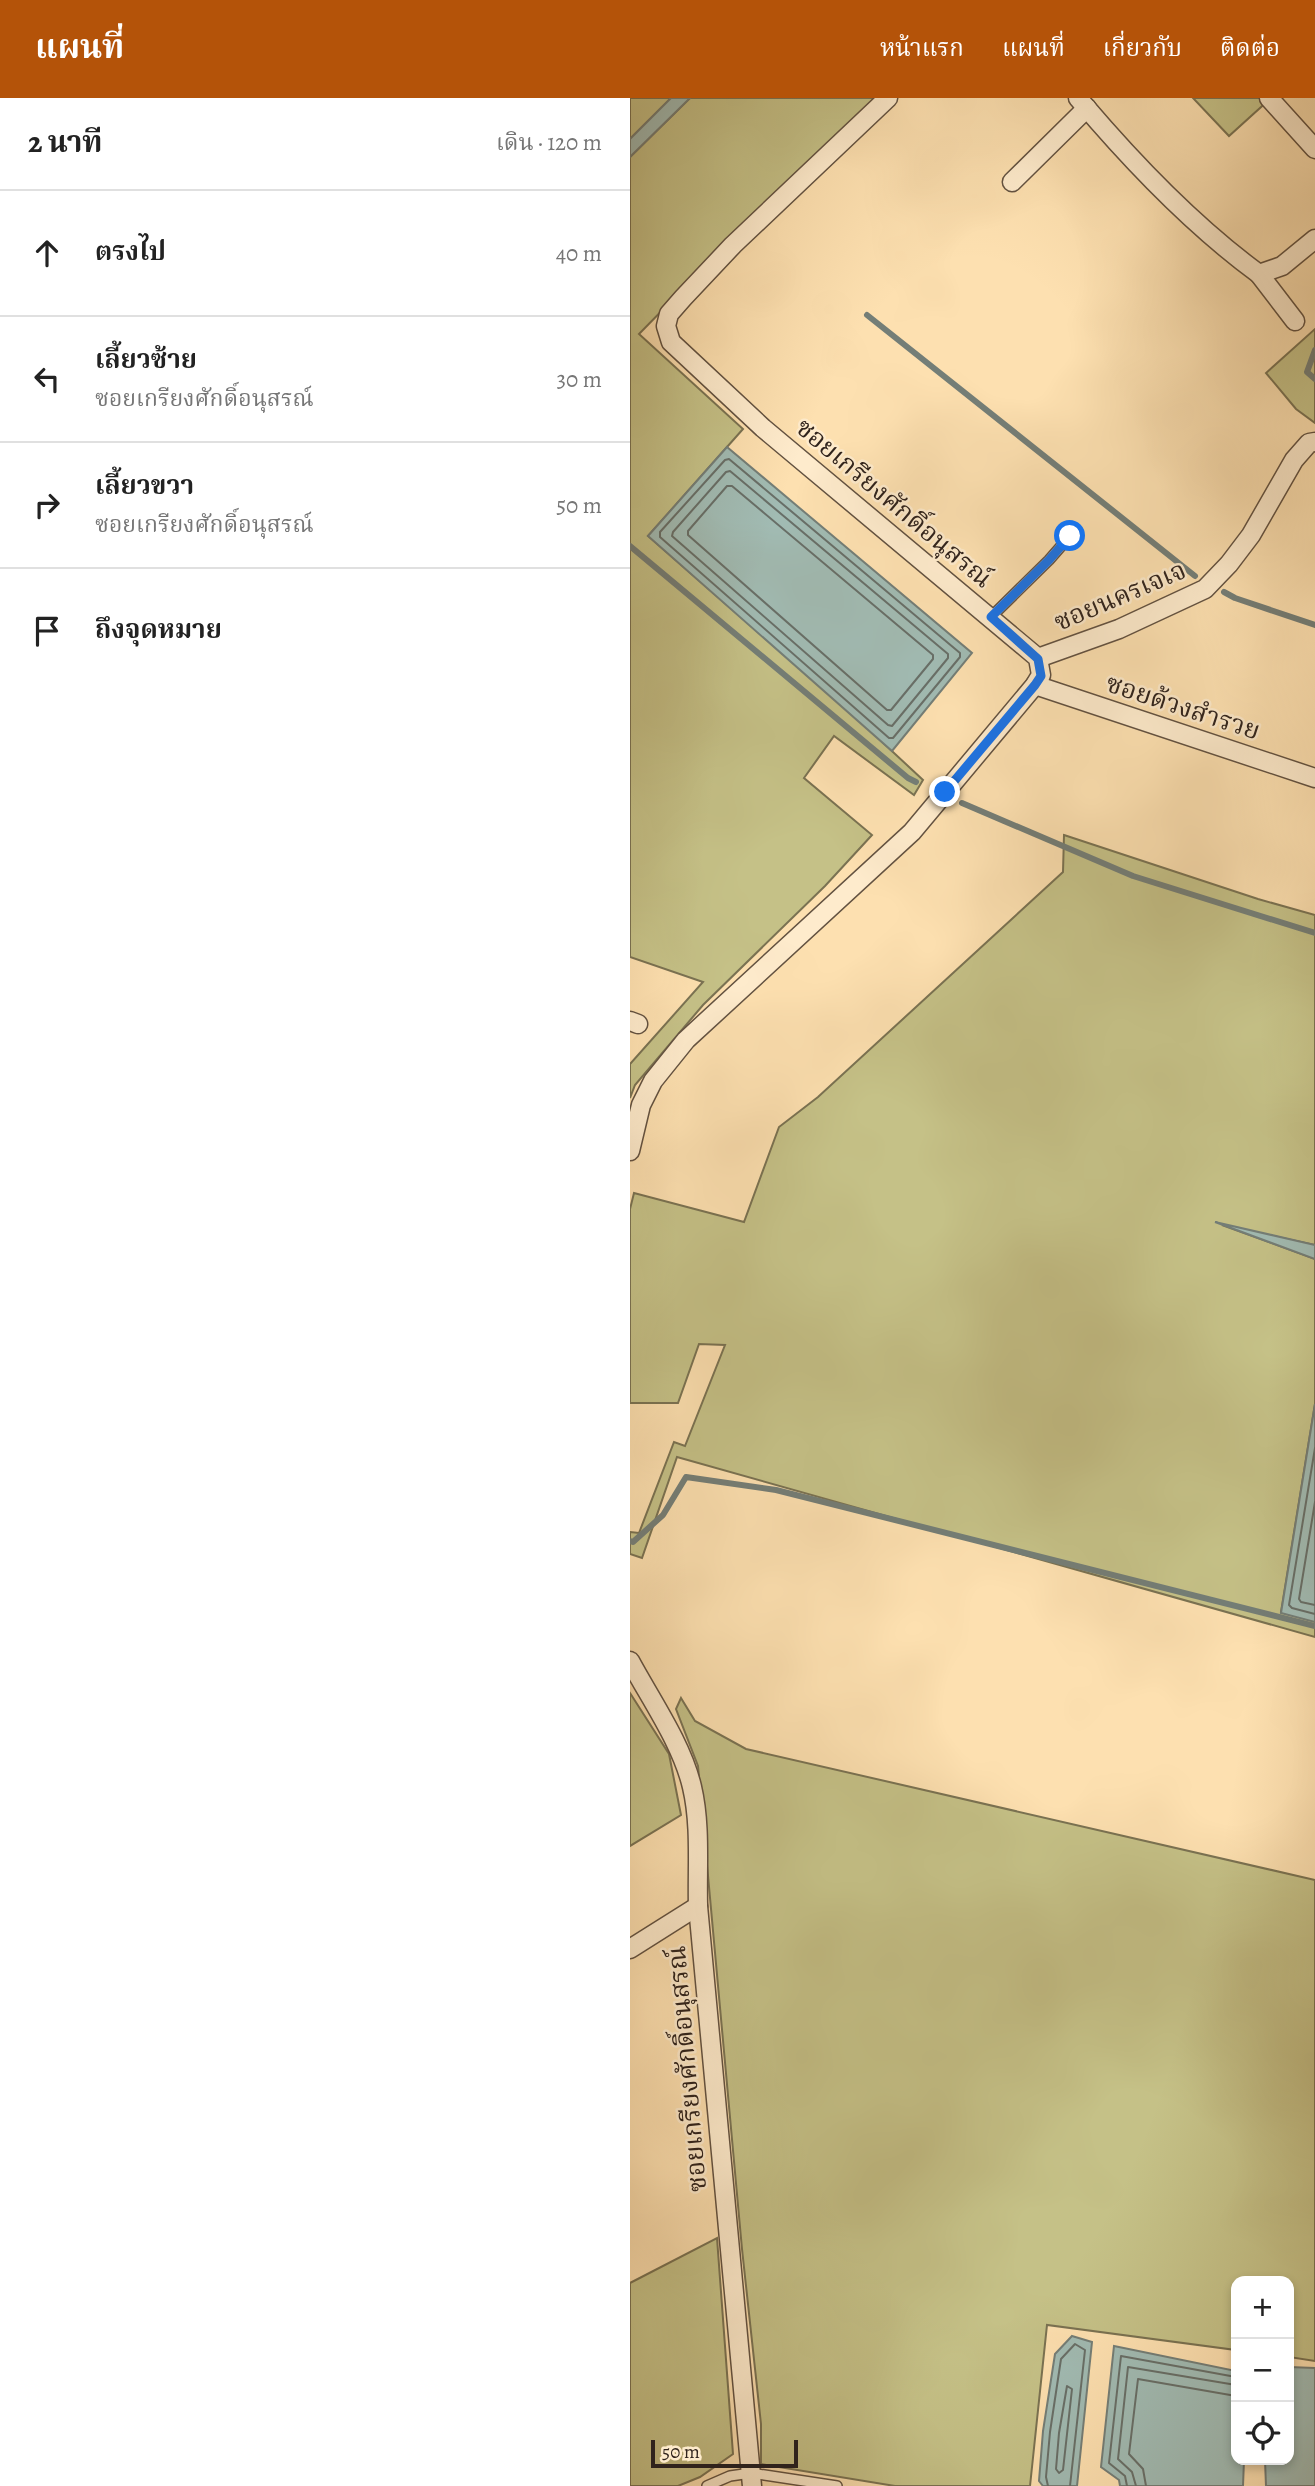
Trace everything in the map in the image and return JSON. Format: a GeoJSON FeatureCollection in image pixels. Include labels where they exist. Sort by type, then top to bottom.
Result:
{"type":"FeatureCollection","features":[{"type":"Feature","properties":{"kind":"street","name":"ซอยเกรียงศักดิ์อนุสรณ์"},"geometry":{"type":"LineString","coordinates":[[888,98],[733,245],[669,314],[666,326],[671,342],[763,428],[1038,659]]}},
{"type":"Feature","properties":{"kind":"street"},"geometry":{"type":"LineString","coordinates":[[1269,98],[1315,149]]}},
{"type":"Feature","properties":{"kind":"street"},"geometry":{"type":"LineString","coordinates":[[1012,182],[1083,103],[1157,186],[1237,258],[1259,274],[1295,321]]}},
{"type":"Feature","properties":{"kind":"street"},"geometry":{"type":"LineString","coordinates":[[1259,274],[1282,266],[1315,239]]}},
{"type":"Feature","properties":{"kind":"street","name":"ซอยนครเจเจ"},"geometry":{"type":"LineString","coordinates":[[1038,659],[1119,629],[1205,589],[1251,535],[1294,460],[1309,443],[1315,442]]}},
{"type":"Feature","properties":{"kind":"street"},"geometry":{"type":"LineString","coordinates":[[630,1151],[641,1105],[653,1081],[686,1040],[912,832],[1035,685],[1041,676],[1038,659]]}},
{"type":"Feature","properties":{"kind":"street","name":"ซอยด้วงสำรวย"},"geometry":{"type":"LineString","coordinates":[[1035,685],[1315,778]]}},
{"type":"Feature","properties":{"kind":"street","name":"ซอยเกรียงศักดิ์อนุสรณ์"},"geometry":{"type":"LineString","coordinates":[[630,1661],[680,1753],[692,1787],[696,1822],[698,1906],[752,2480]]}},
{"type":"Feature","properties":{"kind":"street"},"geometry":{"type":"LineString","coordinates":[[630,1949],[698,1906]]}},
{"type":"Feature","properties":{"kind":"lane"},"geometry":{"type":"LineString","coordinates":[[991,617],[1070,536]]}},
{"type":"Feature","properties":{"kind":"lane"},"geometry":{"type":"LineString","coordinates":[[707,2486],[730,2476],[837,2486]]}},
{"type":"Feature","properties":{"kind":"shaded area"},"geometry":{"type":"Polygon","coordinates":[[[630,98],[671,98],[630,139],[630,98]]]}},
{"type":"Feature","properties":{"kind":"shaded area"},"geometry":{"type":"Polygon","coordinates":[[[690,98],[875,98],[639,334],[743,429],[648,536],[923,780],[914,795],[834,736],[804,778],[872,835],[825,886],[703,1005],[635,1085],[630,1098],[630,1064],[703,982],[630,957],[630,157],[690,98]]]}},
{"type":"Feature","properties":{"kind":"shaded area"},"geometry":{"type":"Polygon","coordinates":[[[1193,98],[1271,98],[1229,136],[1193,98]]]}},
{"type":"Feature","properties":{"kind":"shaded area"},"geometry":{"type":"Polygon","coordinates":[[[1315,329],[1315,423],[1296,409],[1266,373],[1315,329]]]}},
{"type":"Feature","properties":{"kind":"shaded area"},"geometry":{"type":"Polygon","coordinates":[[[1064,835],[1315,915],[1315,1245],[1222,1225],[1315,1259],[1315,1404],[1281,1612],[1315,1621],[1315,1637],[677,1457],[642,1558],[630,1554],[630,1532],[639,1533],[674,1442],[685,1446],[725,1345],[699,1344],[678,1403],[630,1403],[630,1209],[634,1193],[744,1222],[779,1127],[818,1097],[1063,872],[1064,835]]]}},
{"type":"Feature","properties":{"kind":"shaded area"},"geometry":{"type":"Polygon","coordinates":[[[630,1693],[669,1754],[681,1815],[630,1846],[630,1693]]]}},
{"type":"Feature","properties":{"kind":"shaded area"},"geometry":{"type":"Polygon","coordinates":[[[681,1698],[695,1721],[746,1749],[1315,1880],[1315,2361],[1294,2358],[1294,2276],[1231,2276],[1231,2349],[1047,2325],[1030,2486],[895,2486],[761,2464],[761,2424],[742,2249],[698,1766],[676,1709],[681,1698]]]}},
{"type":"Feature","properties":{"kind":"shaded area"},"geometry":{"type":"Polygon","coordinates":[[[717,2238],[733,2454],[700,2477],[678,2486],[630,2486],[630,2283],[717,2238]]]}},
{"type":"Feature","properties":{"kind":"water"},"geometry":{"type":"Polygon","coordinates":[[[671,98],[690,98],[630,157],[630,139],[671,98]]]}},
{"type":"Feature","properties":{"kind":"water"},"geometry":{"type":"Polygon","coordinates":[[[727,447],[972,653],[892,751],[648,536],[727,447]]]}},
{"type":"Feature","properties":{"kind":"water"},"geometry":{"type":"Polygon","coordinates":[[[1215,1222],[1315,1245],[1315,1259],[1215,1222]]]}},
{"type":"Feature","properties":{"kind":"water"},"geometry":{"type":"Polygon","coordinates":[[[1315,1404],[1315,1622],[1281,1613],[1315,1404]]]}},
{"type":"Feature","properties":{"kind":"water"},"geometry":{"type":"Polygon","coordinates":[[[1072,2336],[1092,2342],[1077,2486],[1043,2486],[1039,2481],[1043,2431],[1055,2354],[1072,2336]]]}},
{"type":"Feature","properties":{"kind":"water"},"geometry":{"type":"Polygon","coordinates":[[[1114,2346],[1231,2370],[1231,2465],[1244,2465],[1243,2486],[1120,2486],[1119,2480],[1101,2467],[1114,2346]]]}},
{"type":"Feature","properties":{"kind":"water"},"geometry":{"type":"Polygon","coordinates":[[[1294,2367],[1315,2368],[1315,2486],[1266,2486],[1265,2465],[1294,2465],[1294,2367]]]}},
{"type":"Feature","properties":{"kind":"waterway"},"geometry":{"type":"LineString","coordinates":[[867,315],[1195,576]]}},
{"type":"Feature","properties":{"kind":"waterway"},"geometry":{"type":"LineString","coordinates":[[1315,350],[1307,372],[1315,379]]}},
{"type":"Feature","properties":{"kind":"waterway"},"geometry":{"type":"LineString","coordinates":[[630,546],[916,782]]}},
{"type":"Feature","properties":{"kind":"waterway"},"geometry":{"type":"LineString","coordinates":[[1224,592],[1315,625]]}},
{"type":"Feature","properties":{"kind":"waterway"},"geometry":{"type":"LineString","coordinates":[[962,803],[1133,876],[1315,933]]}},
{"type":"Feature","properties":{"kind":"waterway"},"geometry":{"type":"LineString","coordinates":[[630,1541],[633,1542],[663,1515],[686,1477],[776,1490],[1315,1626]]}},
{"type":"Feature","properties":{"kind":"route"},"geometry":{"type":"LineString","coordinates":[[945,792],[1041,676],[1038,659],[991,617],[1070,536]]}}]}
